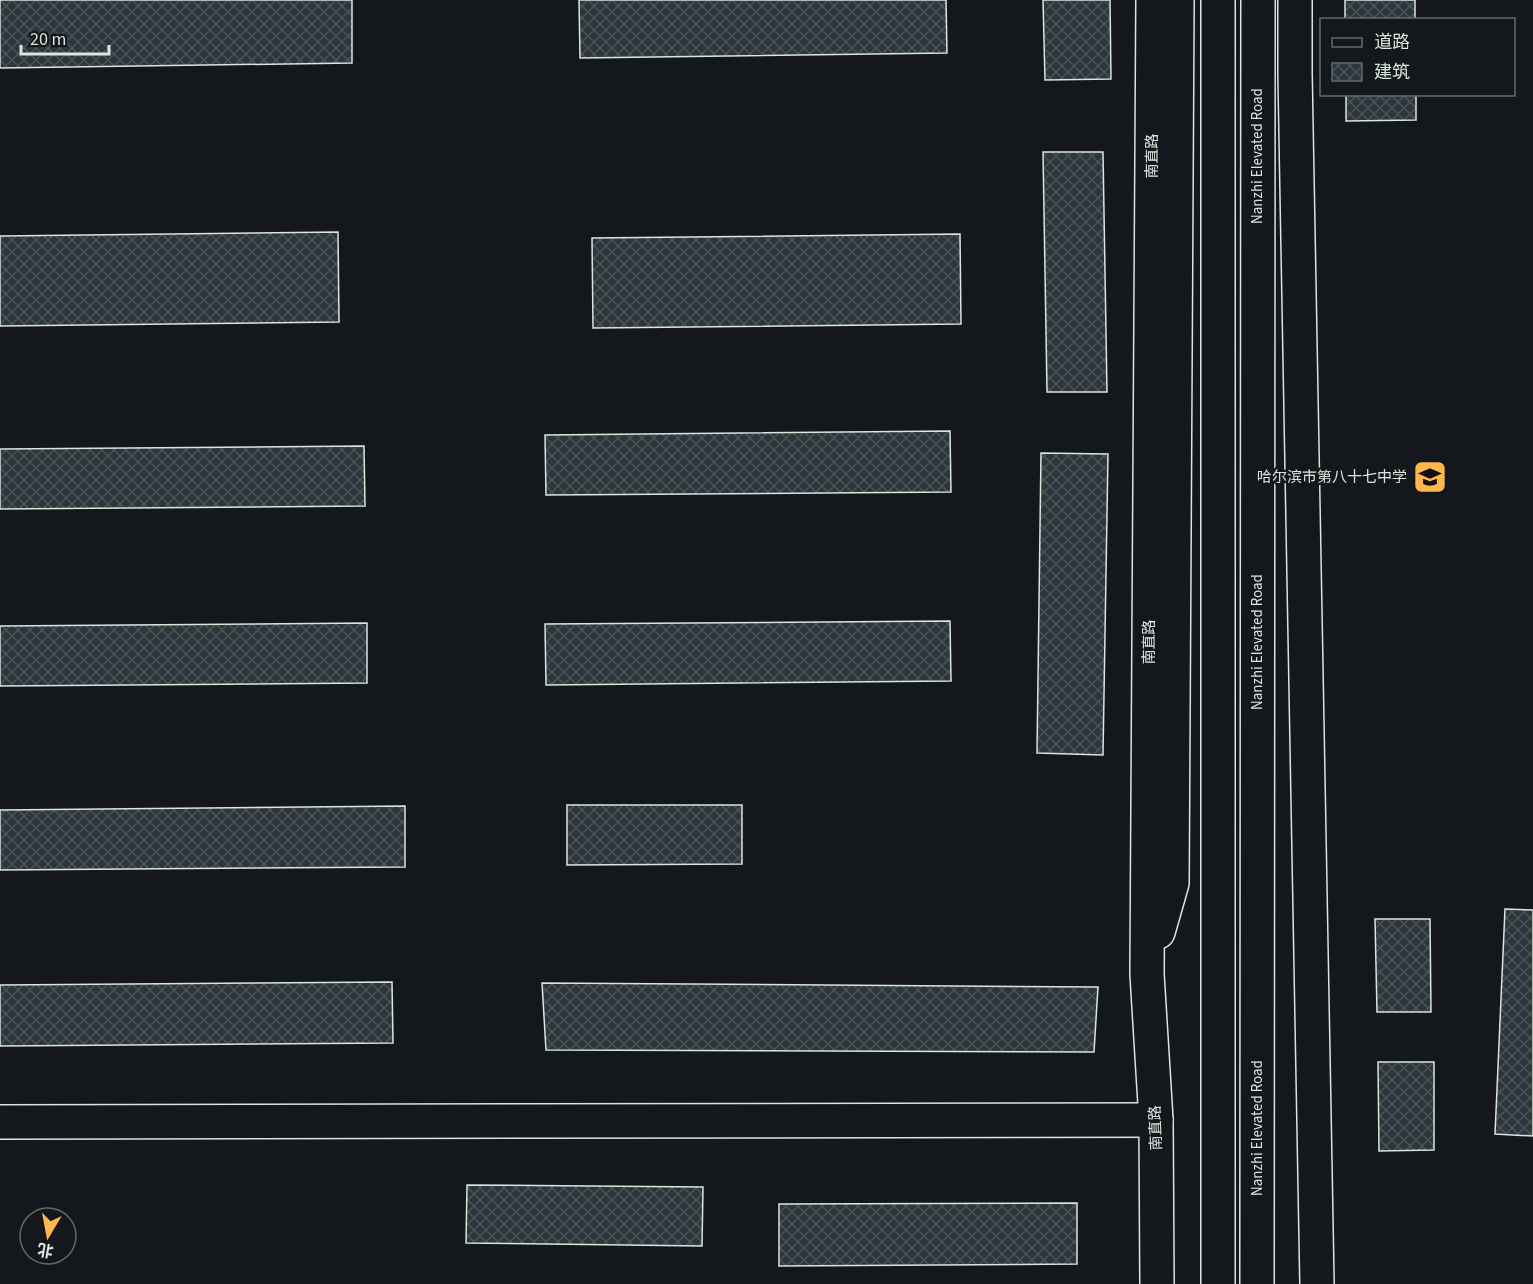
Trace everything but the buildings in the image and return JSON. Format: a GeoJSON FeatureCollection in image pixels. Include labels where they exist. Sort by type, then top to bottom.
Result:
{"type":"FeatureCollection","features":[{"type":"Feature","properties":{"kind":"main road","name":"南直路"},"geometry":{"type":"LineString","coordinates":[[1153,0],[1147,974],[1156,1120],[1157,1284]]}},
{"type":"Feature","properties":{"kind":"main road"},"geometry":{"type":"LineString","coordinates":[[1147,974],[1172,884],[1177,0]]}},
{"type":"Feature","properties":{"kind":"main road"},"geometry":{"type":"LineString","coordinates":[[1218,0],[1218,1284]]}},
{"type":"Feature","properties":{"kind":"main road","name":"Nanzhi Elevated Road"},"geometry":{"type":"LineString","coordinates":[[1257,1284],[1258,0]]}},
{"type":"Feature","properties":{"kind":"main road"},"geometry":{"type":"LineString","coordinates":[[1293,0],[1295,1284]]}},
{"type":"Feature","properties":{"kind":"main road"},"geometry":{"type":"LineString","coordinates":[[1293,0],[1317,1284]]}},
{"type":"Feature","properties":{"kind":"main road"},"geometry":{"type":"LineString","coordinates":[[0,1122],[1156,1120]]}},
{"type":"Feature","properties":{"kind":"place","name":"哈尔滨市第八十七中学"},"geometry":{"type":"Point","coordinates":[1430,477]}}]}
